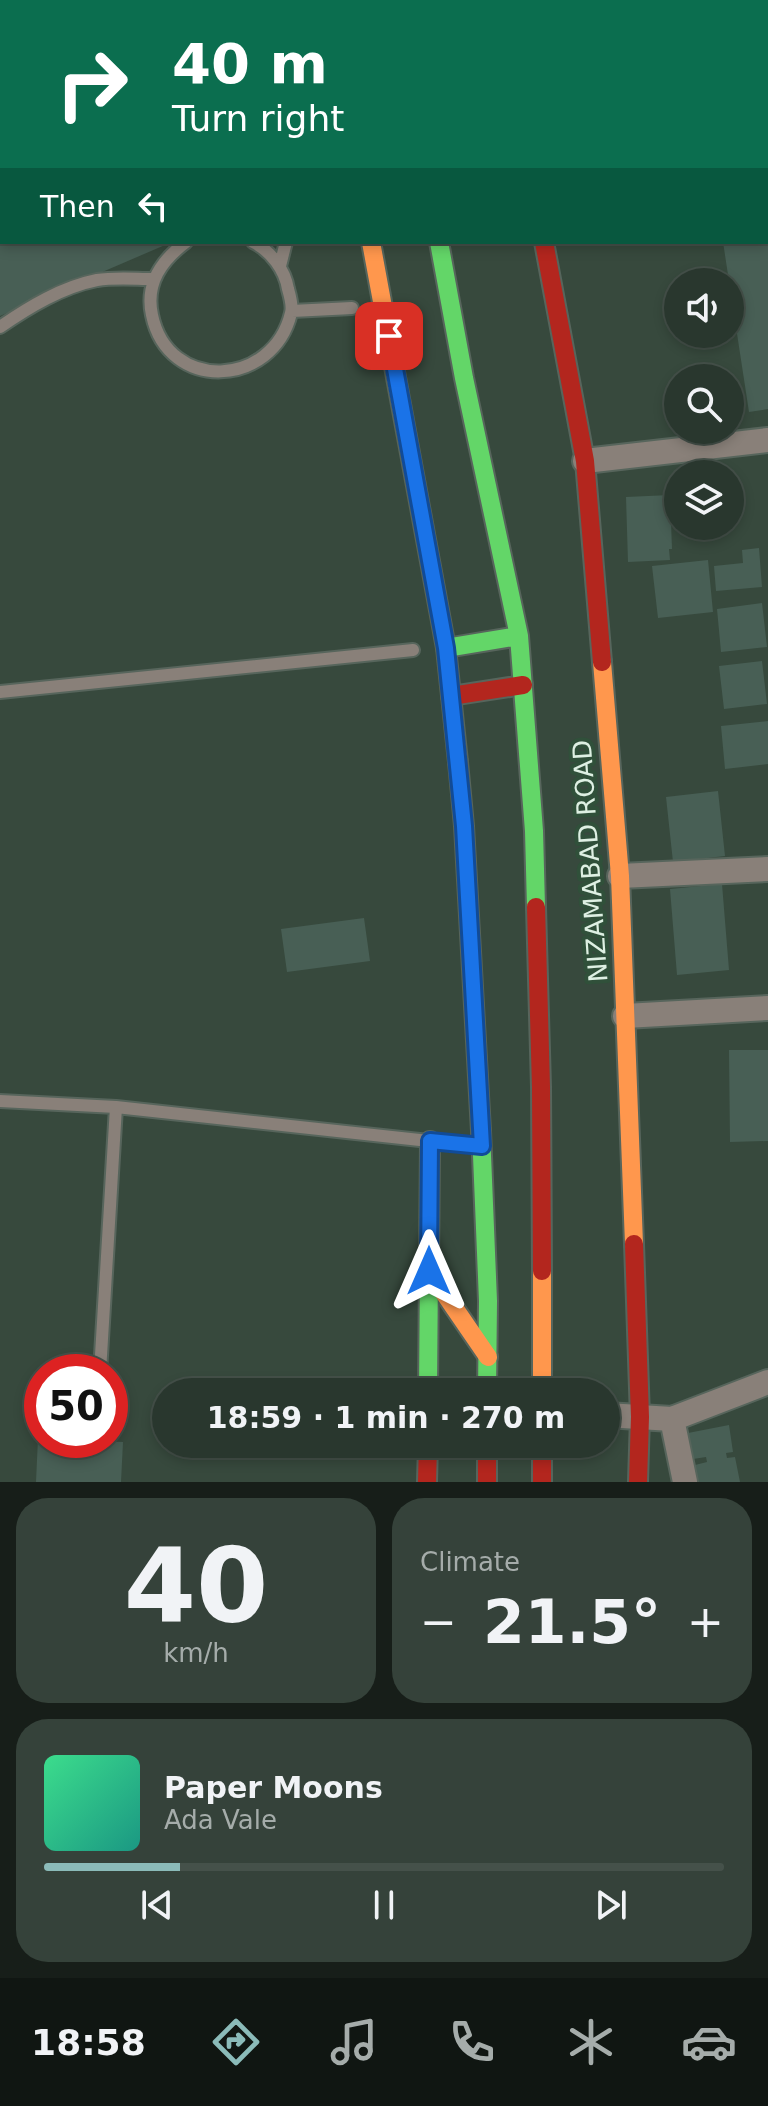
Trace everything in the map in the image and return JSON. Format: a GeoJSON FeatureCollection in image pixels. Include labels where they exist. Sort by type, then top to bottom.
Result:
{"type":"FeatureCollection","features":[{"type":"Feature","properties":{"kind":"main road"},"geometry":{"type":"LineString","coordinates":[[371,244],[446,648],[451,696],[464,826],[482,1146],[487,1378]]}},
{"type":"Feature","properties":{"kind":"main road","name":"NIZAMABAD ROAD"},"geometry":{"type":"LineString","coordinates":[[439,244],[464,378],[519,636],[534,831],[541,1087],[542,1378]]}},
{"type":"Feature","properties":{"kind":"main road","name":"NIZAMABAD ROAD"},"geometry":{"type":"LineString","coordinates":[[544,244],[585,461],[620,876],[640,1417],[638,1482]]}},
{"type":"Feature","properties":{"kind":"main road"},"geometry":{"type":"LineString","coordinates":[[446,648],[519,636]]}},
{"type":"Feature","properties":{"kind":"main road"},"geometry":{"type":"LineString","coordinates":[[451,696],[523,685]]}},
{"type":"Feature","properties":{"kind":"main road"},"geometry":{"type":"LineString","coordinates":[[428,1378],[430,1141]]}},
{"type":"Feature","properties":{"kind":"main road"},"geometry":{"type":"LineString","coordinates":[[429,1271],[488,1357]]}},
{"type":"Feature","properties":{"kind":"main road"},"geometry":{"type":"LineString","coordinates":[[427,1482],[428,1458]]}},
{"type":"Feature","properties":{"kind":"main road"},"geometry":{"type":"LineString","coordinates":[[487,1458],[487,1482]]}},
{"type":"Feature","properties":{"kind":"main road"},"geometry":{"type":"LineString","coordinates":[[542,1458],[542,1482]]}},
{"type":"Feature","properties":{"kind":"street"},"geometry":{"type":"LineString","coordinates":[[585,461],[768,440]]}},
{"type":"Feature","properties":{"kind":"street"},"geometry":{"type":"LineString","coordinates":[[620,876],[768,869]]}},
{"type":"Feature","properties":{"kind":"street"},"geometry":{"type":"LineString","coordinates":[[625,1016],[768,1008]]}},
{"type":"Feature","properties":{"kind":"street"},"geometry":{"type":"LineString","coordinates":[[620,1416],[672,1419],[768,1382]]}},
{"type":"Feature","properties":{"kind":"street"},"geometry":{"type":"LineString","coordinates":[[672,1419],[685,1482]]}},
{"type":"Feature","properties":{"kind":"lane"},"geometry":{"type":"LineString","coordinates":[[183,244],[167,256],[154,279],[149,304],[154,329],[168,350],[189,366],[213,372],[239,370],[262,358],[279,339],[292,311],[287,280],[280,266],[258,244]]}},
{"type":"Feature","properties":{"kind":"lane"},"geometry":{"type":"LineString","coordinates":[[280,266],[286,244]]}},
{"type":"Feature","properties":{"kind":"lane"},"geometry":{"type":"LineString","coordinates":[[0,327],[68,289],[98,280],[154,279]]}},
{"type":"Feature","properties":{"kind":"lane"},"geometry":{"type":"LineString","coordinates":[[292,311],[352,308]]}},
{"type":"Feature","properties":{"kind":"lane"},"geometry":{"type":"LineString","coordinates":[[0,692],[413,650]]}},
{"type":"Feature","properties":{"kind":"lane"},"geometry":{"type":"LineString","coordinates":[[0,1101],[116,1107],[482,1146]]}},
{"type":"Feature","properties":{"kind":"lane"},"geometry":{"type":"LineString","coordinates":[[101,1354],[116,1107]]}},
{"type":"Feature","properties":{"kind":"building"},"geometry":{"type":"Polygon","coordinates":[[[0,244],[167,244],[0,316],[0,244]]]}},
{"type":"Feature","properties":{"kind":"building"},"geometry":{"type":"Polygon","coordinates":[[[723,244],[768,244],[768,409],[749,412],[739,348],[744,348],[744,268],[727,268],[723,244]]]}},
{"type":"Feature","properties":{"kind":"building"},"geometry":{"type":"Polygon","coordinates":[[[664,495],[664,540],[672,540],[670,560],[628,562],[626,497],[664,495]]]}},
{"type":"Feature","properties":{"kind":"building"},"geometry":{"type":"Polygon","coordinates":[[[759,548],[762,587],[716,591],[714,566],[743,563],[742,550],[759,548]]]}},
{"type":"Feature","properties":{"kind":"building"},"geometry":{"type":"Polygon","coordinates":[[[708,560],[713,612],[658,618],[652,566],[708,560]]]}},
{"type":"Feature","properties":{"kind":"building"},"geometry":{"type":"Polygon","coordinates":[[[762,603],[767,647],[721,652],[717,609],[762,603]]]}},
{"type":"Feature","properties":{"kind":"building"},"geometry":{"type":"Polygon","coordinates":[[[762,661],[767,704],[724,709],[719,666],[762,661]]]}},
{"type":"Feature","properties":{"kind":"building"},"geometry":{"type":"Polygon","coordinates":[[[768,721],[768,764],[725,769],[721,726],[768,721]]]}},
{"type":"Feature","properties":{"kind":"building"},"geometry":{"type":"Polygon","coordinates":[[[718,791],[725,856],[673,862],[666,797],[718,791]]]}},
{"type":"Feature","properties":{"kind":"building"},"geometry":{"type":"Polygon","coordinates":[[[722,884],[729,970],[677,975],[670,889],[722,884]]]}},
{"type":"Feature","properties":{"kind":"building"},"geometry":{"type":"Polygon","coordinates":[[[364,918],[370,961],[287,972],[281,929],[364,918]]]}},
{"type":"Feature","properties":{"kind":"building"},"geometry":{"type":"Polygon","coordinates":[[[729,1050],[768,1050],[768,1141],[730,1142],[729,1050]]]}},
{"type":"Feature","properties":{"kind":"building"},"geometry":{"type":"Polygon","coordinates":[[[729,1425],[733,1452],[726,1453],[727,1458],[735,1457],[740,1482],[698,1482],[695,1465],[707,1462],[706,1457],[693,1459],[688,1433],[729,1425]]]}},
{"type":"Feature","properties":{"kind":"building"},"geometry":{"type":"Polygon","coordinates":[[[37,1458],[122,1458],[121,1482],[36,1482],[37,1458]]]}},
{"type":"Feature","properties":{"kind":"traffic: fast"},"geometry":{"type":"LineString","coordinates":[[439,244],[464,378],[519,636],[534,831],[536,907]]}},
{"type":"Feature","properties":{"kind":"traffic: fast"},"geometry":{"type":"LineString","coordinates":[[446,648],[519,636]]}},
{"type":"Feature","properties":{"kind":"traffic: fast"},"geometry":{"type":"LineString","coordinates":[[481,1131],[488,1301],[487,1378]]}},
{"type":"Feature","properties":{"kind":"traffic: fast"},"geometry":{"type":"LineString","coordinates":[[428,1378],[430,1141]]}},
{"type":"Feature","properties":{"kind":"traffic: slow"},"geometry":{"type":"LineString","coordinates":[[371,244],[446,648],[458,762]]}},
{"type":"Feature","properties":{"kind":"traffic: slow"},"geometry":{"type":"LineString","coordinates":[[602,662],[620,876],[634,1244]]}},
{"type":"Feature","properties":{"kind":"traffic: slow"},"geometry":{"type":"LineString","coordinates":[[429,1271],[488,1357]]}},
{"type":"Feature","properties":{"kind":"traffic: slow"},"geometry":{"type":"LineString","coordinates":[[542,1271],[542,1378]]}},
{"type":"Feature","properties":{"kind":"traffic: jam"},"geometry":{"type":"LineString","coordinates":[[544,244],[585,461],[602,662]]}},
{"type":"Feature","properties":{"kind":"traffic: jam"},"geometry":{"type":"LineString","coordinates":[[451,696],[523,685]]}},
{"type":"Feature","properties":{"kind":"traffic: jam"},"geometry":{"type":"LineString","coordinates":[[458,762],[481,1131]]}},
{"type":"Feature","properties":{"kind":"traffic: jam"},"geometry":{"type":"LineString","coordinates":[[536,907],[542,1271]]}},
{"type":"Feature","properties":{"kind":"traffic: jam"},"geometry":{"type":"LineString","coordinates":[[634,1244],[640,1417],[638,1482]]}},
{"type":"Feature","properties":{"kind":"traffic: jam"},"geometry":{"type":"LineString","coordinates":[[427,1482],[428,1458]]}},
{"type":"Feature","properties":{"kind":"traffic: jam"},"geometry":{"type":"LineString","coordinates":[[487,1458],[487,1482]]}},
{"type":"Feature","properties":{"kind":"traffic: jam"},"geometry":{"type":"LineString","coordinates":[[542,1458],[542,1482]]}},
{"type":"Feature","properties":{"kind":"route"},"geometry":{"type":"LineString","coordinates":[[389,336],[446,648],[464,826],[482,1146],[430,1141],[429,1271]]}}]}
